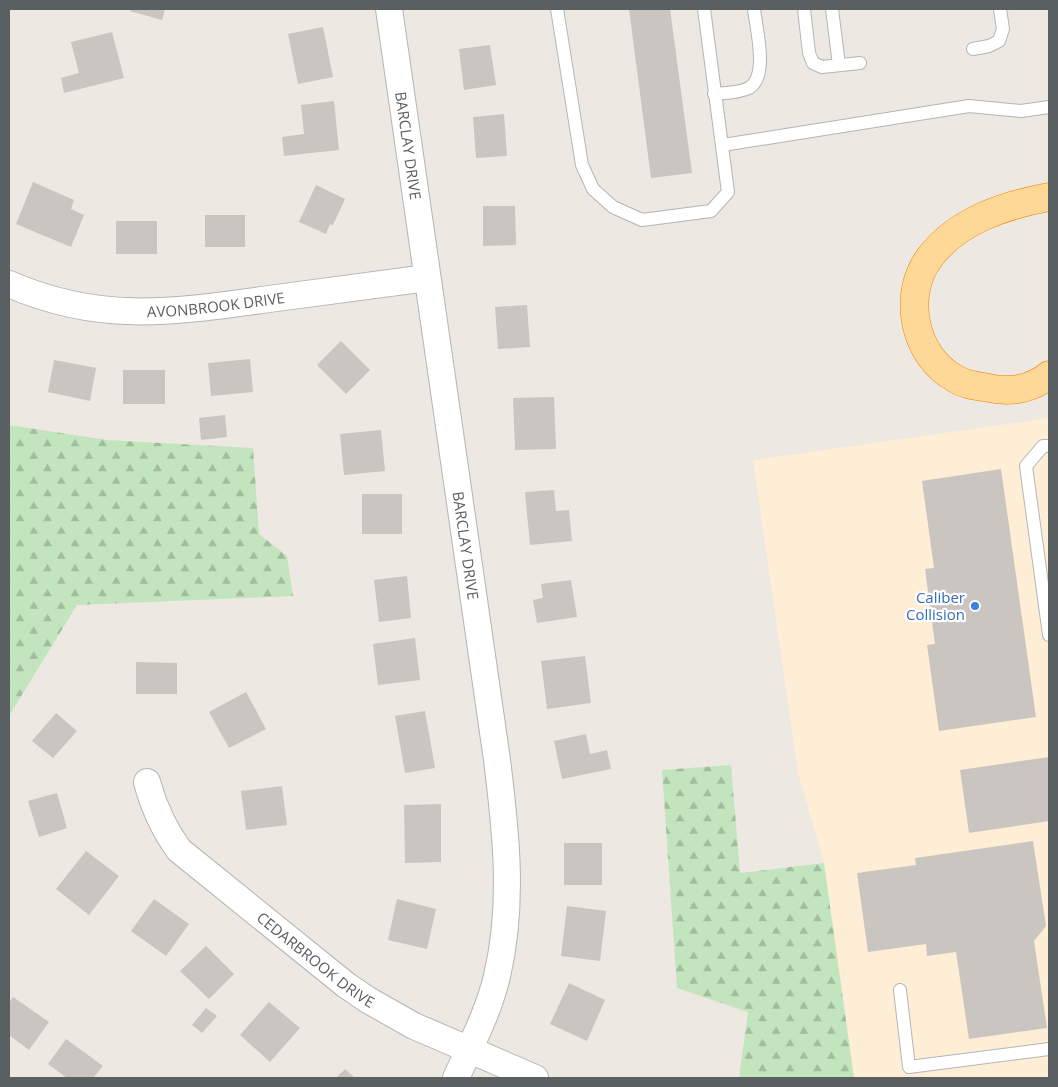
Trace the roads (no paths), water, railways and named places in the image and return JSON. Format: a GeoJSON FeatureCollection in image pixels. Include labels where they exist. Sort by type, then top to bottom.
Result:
{"type":"FeatureCollection","features":[{"type":"Feature","properties":{"kind":"highway"},"geometry":{"type":"LineString","coordinates":[[1049,197],[994,212],[952,234],[929,258],[921,273],[914,302],[914,315],[919,334],[928,352],[944,371],[956,379],[978,386],[1007,390],[1036,384],[1049,375]]}},
{"type":"Feature","properties":{"kind":"street","name":"BARCLAY DRIVE"},"geometry":{"type":"LineString","coordinates":[[389,9],[497,760],[508,859],[508,892],[504,939],[497,977],[469,1050],[456,1078]]}},
{"type":"Feature","properties":{"kind":"street","name":"AVONBROOK DRIVE"},"geometry":{"type":"LineString","coordinates":[[9,284],[48,299],[110,312],[138,313],[212,307],[427,278]]}},
{"type":"Feature","properties":{"kind":"street","name":"CEDARBROOK DRIVE"},"geometry":{"type":"LineString","coordinates":[[147,782],[154,809],[164,829],[179,850],[346,985],[414,1026],[535,1078]]}},
{"type":"Feature","properties":{"kind":"lane"},"geometry":{"type":"LineString","coordinates":[[557,9],[582,166],[593,189],[613,207],[642,220],[711,211],[728,192],[704,9]]}},
{"type":"Feature","properties":{"kind":"lane"},"geometry":{"type":"LineString","coordinates":[[714,94],[735,92],[750,87],[760,75],[760,50],[754,9]]}},
{"type":"Feature","properties":{"kind":"lane"},"geometry":{"type":"LineString","coordinates":[[804,9],[809,53],[813,63],[822,67],[860,63]]}},
{"type":"Feature","properties":{"kind":"lane"},"geometry":{"type":"LineString","coordinates":[[832,9],[839,65]]}},
{"type":"Feature","properties":{"kind":"lane"},"geometry":{"type":"LineString","coordinates":[[973,49],[989,46],[999,41],[1004,29],[1000,9]]}},
{"type":"Feature","properties":{"kind":"lane"},"geometry":{"type":"LineString","coordinates":[[723,145],[970,106],[1021,111],[1049,107]]}},
{"type":"Feature","properties":{"kind":"lane"},"geometry":{"type":"LineString","coordinates":[[1049,446],[1043,446],[1026,466],[1049,635]]}},
{"type":"Feature","properties":{"kind":"lane"},"geometry":{"type":"LineString","coordinates":[[900,990],[908,1067],[1049,1050]]}},
{"type":"Feature","properties":{"kind":"place","name":"Caliber Collision"},"geometry":{"type":"Point","coordinates":[975,606]}}]}
